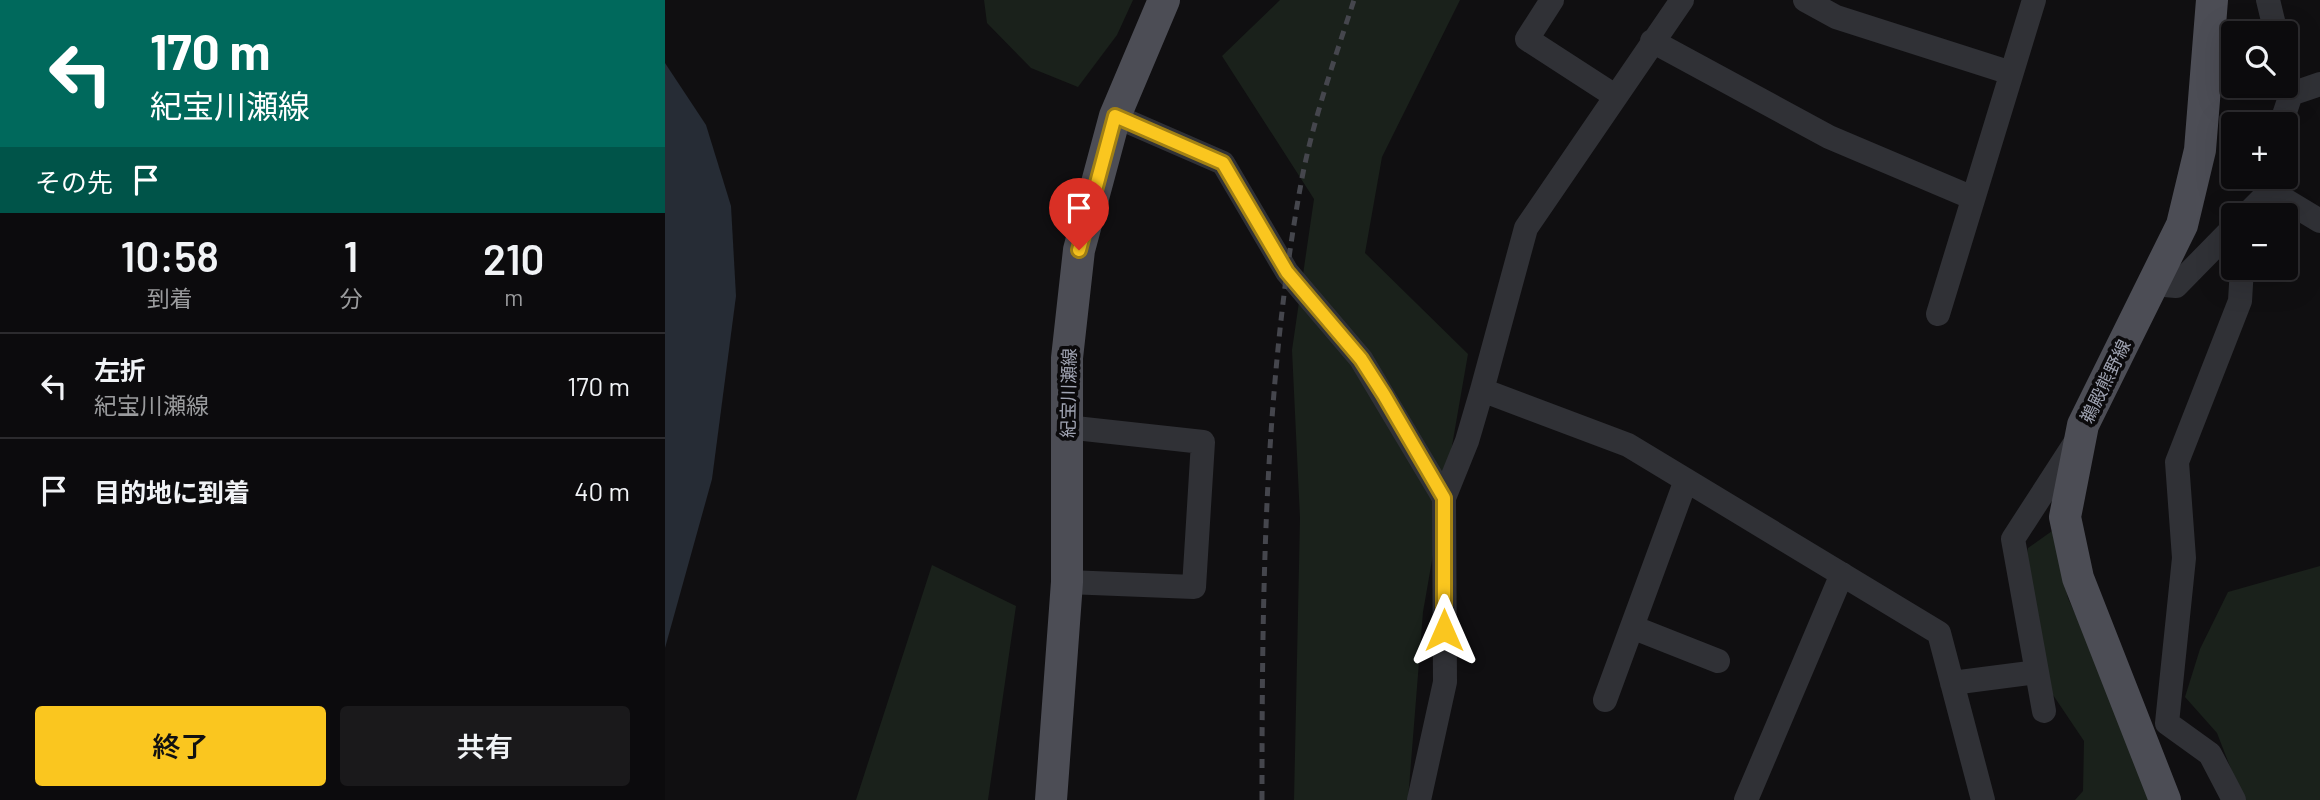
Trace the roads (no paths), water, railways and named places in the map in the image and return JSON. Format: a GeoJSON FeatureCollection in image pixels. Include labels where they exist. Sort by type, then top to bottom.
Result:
{"type":"FeatureCollection","features":[{"type":"Feature","properties":{"kind":"main road","name":"紀宝川瀬線"},"geometry":{"type":"LineString","coordinates":[[1051,800],[1067,582],[1067,358],[1079,250],[1115,116],[1164,0]]}},
{"type":"Feature","properties":{"kind":"main road","name":"鵜殿熊野線"},"geometry":{"type":"LineString","coordinates":[[2165,800],[2078,578],[2065,517],[2081,434],[2182,225],[2200,150],[2212,0]]}},
{"type":"Feature","properties":{"kind":"street"},"geometry":{"type":"LineString","coordinates":[[1552,0],[1527,39],[1615,96]]}},
{"type":"Feature","properties":{"kind":"street"},"geometry":{"type":"LineString","coordinates":[[1419,800],[1444,682],[1444,498],[1467,441],[1526,228],[1682,0]]}},
{"type":"Feature","properties":{"kind":"street"},"geometry":{"type":"LineString","coordinates":[[1805,0],[1836,17],[2011,73]]}},
{"type":"Feature","properties":{"kind":"street"},"geometry":{"type":"LineString","coordinates":[[1938,314],[2034,0]]}},
{"type":"Feature","properties":{"kind":"street"},"geometry":{"type":"LineString","coordinates":[[2269,0],[2273,21]]}},
{"type":"Feature","properties":{"kind":"street"},"geometry":{"type":"LineString","coordinates":[[1653,41],[1829,137],[1973,198]]}},
{"type":"Feature","properties":{"kind":"street"},"geometry":{"type":"LineString","coordinates":[[2298,83],[2320,83]]}},
{"type":"Feature","properties":{"kind":"street"},"geometry":{"type":"LineString","coordinates":[[1115,116],[1223,163],[1287,272],[1361,359],[1444,498]]}},
{"type":"Feature","properties":{"kind":"street"},"geometry":{"type":"LineString","coordinates":[[2275,189],[2320,221]]}},
{"type":"Feature","properties":{"kind":"street"},"geometry":{"type":"LineString","coordinates":[[2153,284],[2176,286],[2221,240]]}},
{"type":"Feature","properties":{"kind":"street"},"geometry":{"type":"LineString","coordinates":[[2234,800],[2210,754],[2167,723],[2184,558],[2177,462],[2240,301],[2241,280]]}},
{"type":"Feature","properties":{"kind":"street"},"geometry":{"type":"LineString","coordinates":[[1482,390],[1628,445],[1939,633],[1983,800]]}},
{"type":"Feature","properties":{"kind":"street"},"geometry":{"type":"LineString","coordinates":[[1066,427],[1203,442],[1194,587],[1067,582]]}},
{"type":"Feature","properties":{"kind":"street"},"geometry":{"type":"LineString","coordinates":[[2044,711],[2013,539],[2081,434]]}},
{"type":"Feature","properties":{"kind":"street"},"geometry":{"type":"LineString","coordinates":[[1605,700],[1686,480]]}},
{"type":"Feature","properties":{"kind":"street"},"geometry":{"type":"LineString","coordinates":[[1746,800],[1842,574]]}},
{"type":"Feature","properties":{"kind":"street"},"geometry":{"type":"LineString","coordinates":[[1632,627],[1718,661]]}},
{"type":"Feature","properties":{"kind":"street"},"geometry":{"type":"LineString","coordinates":[[1952,683],[2037,672]]}},
{"type":"Feature","properties":{"kind":"railway"},"geometry":{"type":"LineString","coordinates":[[1262,800],[1265,566],[1280,332],[1289,255],[1307,155],[1325,88],[1354,0]]}}]}
